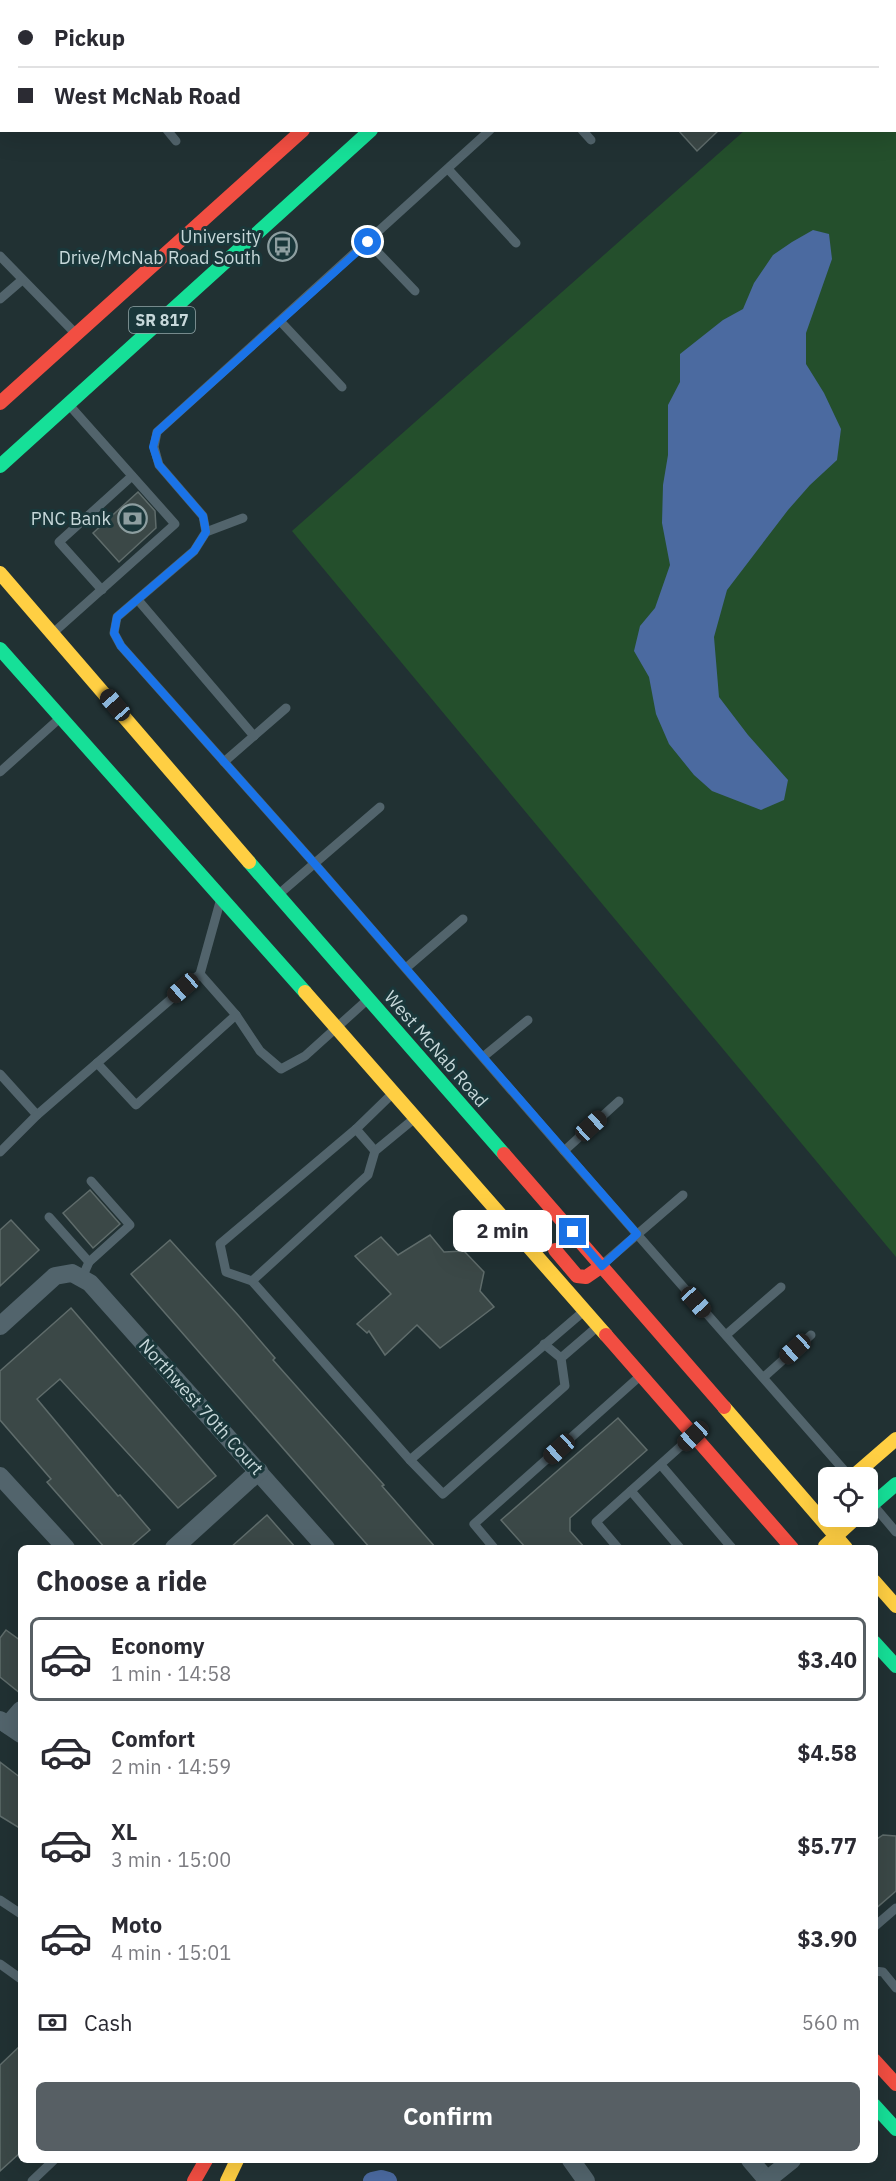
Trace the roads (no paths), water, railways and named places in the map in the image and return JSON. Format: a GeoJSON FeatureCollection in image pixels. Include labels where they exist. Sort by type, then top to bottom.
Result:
{"type":"FeatureCollection","features":[{"type":"Feature","properties":{"kind":"main road","name":"SR 817"},"geometry":{"type":"LineString","coordinates":[[0,403],[301,132]]}},
{"type":"Feature","properties":{"kind":"main road","name":"SR 817"},"geometry":{"type":"LineString","coordinates":[[0,466],[369,132]]}},
{"type":"Feature","properties":{"kind":"main road"},"geometry":{"type":"LineString","coordinates":[[269,161],[283,168]]}},
{"type":"Feature","properties":{"kind":"main road"},"geometry":{"type":"LineString","coordinates":[[301,173],[323,174]]}},
{"type":"Feature","properties":{"kind":"main road","name":"West McNab Road"},"geometry":{"type":"LineString","coordinates":[[0,573],[602,1266],[812,1515],[844,1545]]}},
{"type":"Feature","properties":{"kind":"main road"},"geometry":{"type":"LineString","coordinates":[[0,649],[586,1310],[787,1543]]}},
{"type":"Feature","properties":{"kind":"main road"},"geometry":{"type":"LineString","coordinates":[[500,1214],[520,1219]]}},
{"type":"Feature","properties":{"kind":"main road"},"geometry":{"type":"LineString","coordinates":[[546,1239],[577,1276],[586,1277],[602,1266]]}},
{"type":"Feature","properties":{"kind":"main road"},"geometry":{"type":"LineString","coordinates":[[864,1467],[896,1439]]}},
{"type":"Feature","properties":{"kind":"main road"},"geometry":{"type":"LineString","coordinates":[[878,1499],[896,1484]]}},
{"type":"Feature","properties":{"kind":"main road"},"geometry":{"type":"LineString","coordinates":[[812,1515],[818,1509]]}},
{"type":"Feature","properties":{"kind":"main road"},"geometry":{"type":"LineString","coordinates":[[826,1545],[846,1527]]}},
{"type":"Feature","properties":{"kind":"main road"},"geometry":{"type":"LineString","coordinates":[[878,1586],[896,1606]]}},
{"type":"Feature","properties":{"kind":"main road"},"geometry":{"type":"LineString","coordinates":[[878,1646],[896,1666]]}},
{"type":"Feature","properties":{"kind":"main road"},"geometry":{"type":"LineString","coordinates":[[878,2065],[896,2085]]}},
{"type":"Feature","properties":{"kind":"main road"},"geometry":{"type":"LineString","coordinates":[[878,2109],[896,2129]]}},
{"type":"Feature","properties":{"kind":"main road"},"geometry":{"type":"LineString","coordinates":[[194,2181],[204,2163]]}},
{"type":"Feature","properties":{"kind":"main road"},"geometry":{"type":"LineString","coordinates":[[227,2181],[236,2163]]}},
{"type":"Feature","properties":{"kind":"street"},"geometry":{"type":"LineString","coordinates":[[0,1326],[55,1276],[81,1271]]}},
{"type":"Feature","properties":{"kind":"street","name":"Northwest 70th Court"},"geometry":{"type":"LineString","coordinates":[[81,1271],[323,1545]]}},
{"type":"Feature","properties":{"kind":"street"},"geometry":{"type":"LineString","coordinates":[[177,1545],[258,1471]]}},
{"type":"Feature","properties":{"kind":"street"},"geometry":{"type":"LineString","coordinates":[[0,1476],[63,1545]]}},
{"type":"Feature","properties":{"kind":"street"},"geometry":{"type":"LineString","coordinates":[[573,2163],[586,2181]]}},
{"type":"Feature","properties":{"kind":"street"},"geometry":{"type":"LineString","coordinates":[[753,2163],[768,2181],[789,2163]]}},
{"type":"Feature","properties":{"kind":"lane"},"geometry":{"type":"LineString","coordinates":[[169,132],[177,141]]}},
{"type":"Feature","properties":{"kind":"lane"},"geometry":{"type":"LineString","coordinates":[[206,532],[203,516],[159,465],[153,447],[157,432],[488,132]]}},
{"type":"Feature","properties":{"kind":"lane"},"geometry":{"type":"LineString","coordinates":[[584,132],[591,140]]}},
{"type":"Feature","properties":{"kind":"lane"},"geometry":{"type":"LineString","coordinates":[[448,169],[516,243]]}},
{"type":"Feature","properties":{"kind":"lane"},"geometry":{"type":"LineString","coordinates":[[368,242],[415,291]]}},
{"type":"Feature","properties":{"kind":"lane"},"geometry":{"type":"LineString","coordinates":[[0,256],[77,334]]}},
{"type":"Feature","properties":{"kind":"lane"},"geometry":{"type":"LineString","coordinates":[[0,299],[22,280]]}},
{"type":"Feature","properties":{"kind":"lane"},"geometry":{"type":"LineString","coordinates":[[280,321],[342,387]]}},
{"type":"Feature","properties":{"kind":"lane"},"geometry":{"type":"LineString","coordinates":[[53,633],[175,524],[68,404]]}},
{"type":"Feature","properties":{"kind":"lane"},"geometry":{"type":"LineString","coordinates":[[102,590],[59,542],[132,476]]}},
{"type":"Feature","properties":{"kind":"lane"},"geometry":{"type":"LineString","coordinates":[[243,518],[206,532],[194,551],[117,617],[114,633],[121,646],[314,863],[842,1467]]}},
{"type":"Feature","properties":{"kind":"lane"},"geometry":{"type":"LineString","coordinates":[[138,600],[254,736]]}},
{"type":"Feature","properties":{"kind":"lane"},"geometry":{"type":"LineString","coordinates":[[224,762],[286,708]]}},
{"type":"Feature","properties":{"kind":"lane"},"geometry":{"type":"LineString","coordinates":[[0,772],[60,718]]}},
{"type":"Feature","properties":{"kind":"lane"},"geometry":{"type":"LineString","coordinates":[[278,895],[380,807]]}},
{"type":"Feature","properties":{"kind":"lane"},"geometry":{"type":"LineString","coordinates":[[0,1152],[37,1115],[200,974],[222,897]]}},
{"type":"Feature","properties":{"kind":"lane"},"geometry":{"type":"LineString","coordinates":[[406,969],[463,919]]}},
{"type":"Feature","properties":{"kind":"lane"},"geometry":{"type":"LineString","coordinates":[[200,974],[236,1015],[260,1051],[281,1069],[305,1056],[368,999]]}},
{"type":"Feature","properties":{"kind":"lane"},"geometry":{"type":"LineString","coordinates":[[97,1063],[136,1105],[236,1015]]}},
{"type":"Feature","properties":{"kind":"lane"},"geometry":{"type":"LineString","coordinates":[[483,1058],[528,1020]]}},
{"type":"Feature","properties":{"kind":"lane"},"geometry":{"type":"LineString","coordinates":[[0,1074],[37,1115]]}},
{"type":"Feature","properties":{"kind":"lane"},"geometry":{"type":"LineString","coordinates":[[394,1093],[356,1129],[220,1244],[226,1272],[252,1281],[410,1460],[443,1494],[565,1386],[561,1358],[544,1344]]}},
{"type":"Feature","properties":{"kind":"lane"},"geometry":{"type":"LineString","coordinates":[[564,1151],[619,1101]]}},
{"type":"Feature","properties":{"kind":"lane"},"geometry":{"type":"LineString","coordinates":[[252,1281],[368,1175],[375,1150],[416,1117]]}},
{"type":"Feature","properties":{"kind":"lane"},"geometry":{"type":"LineString","coordinates":[[356,1129],[375,1150]]}},
{"type":"Feature","properties":{"kind":"lane"},"geometry":{"type":"LineString","coordinates":[[49,1217],[81,1271],[130,1225],[91,1181]]}},
{"type":"Feature","properties":{"kind":"lane"},"geometry":{"type":"LineString","coordinates":[[602,1266],[683,1195]]}},
{"type":"Feature","properties":{"kind":"lane"},"geometry":{"type":"LineString","coordinates":[[726,1335],[781,1287]]}},
{"type":"Feature","properties":{"kind":"lane"},"geometry":{"type":"LineString","coordinates":[[410,1460],[586,1310]]}},
{"type":"Feature","properties":{"kind":"lane"},"geometry":{"type":"LineString","coordinates":[[561,1358],[598,1325]]}},
{"type":"Feature","properties":{"kind":"lane"},"geometry":{"type":"LineString","coordinates":[[764,1377],[811,1335]]}},
{"type":"Feature","properties":{"kind":"lane"},"geometry":{"type":"LineString","coordinates":[[492,1545],[474,1524],[641,1375]]}},
{"type":"Feature","properties":{"kind":"lane"},"geometry":{"type":"LineString","coordinates":[[615,1545],[596,1522],[693,1436]]}},
{"type":"Feature","properties":{"kind":"lane"},"geometry":{"type":"LineString","coordinates":[[661,1465],[729,1545]]}},
{"type":"Feature","properties":{"kind":"lane"},"geometry":{"type":"LineString","coordinates":[[631,1491],[677,1545]]}},
{"type":"Feature","properties":{"kind":"lane"},"geometry":{"type":"LineString","coordinates":[[878,1515],[896,1532]]}},
{"type":"Feature","properties":{"kind":"lane"},"geometry":{"type":"LineString","coordinates":[[0,1900],[18,1912]]}},
{"type":"Feature","properties":{"kind":"lane"},"geometry":{"type":"LineString","coordinates":[[878,1924],[896,1908]]}},
{"type":"Feature","properties":{"kind":"lane"},"geometry":{"type":"LineString","coordinates":[[0,1964],[18,1977]]}},
{"type":"Feature","properties":{"kind":"lane"},"geometry":{"type":"LineString","coordinates":[[878,1971],[883,1972],[896,1988]]}},
{"type":"Feature","properties":{"kind":"lane"},"geometry":{"type":"LineString","coordinates":[[32,2181],[51,2163]]}},
{"type":"Feature","properties":{"kind":"water"},"geometry":{"type":"Polygon","coordinates":[[[813,230],[829,234],[832,259],[806,333],[806,364],[824,393],[841,429],[837,460],[788,510],[727,590],[714,637],[719,697],[748,735],[788,780],[784,800],[761,810],[712,791],[694,775],[669,744],[656,714],[649,677],[634,651],[640,626],[655,608],[670,565],[662,523],[663,485],[668,455],[668,405],[680,382],[680,354],[723,320],[743,309],[754,283],[773,255],[813,230]]]}},
{"type":"Feature","properties":{"kind":"waterway"},"geometry":{"type":"LineString","coordinates":[[372,2181],[381,2179],[388,2181]]}},
{"type":"Feature","properties":{"kind":"place","name":"University Drive/McNab Road South"},"geometry":{"type":"Point","coordinates":[282,247]}},
{"type":"Feature","properties":{"kind":"place","name":"PNC Bank"},"geometry":{"type":"Point","coordinates":[132,519]}}]}
